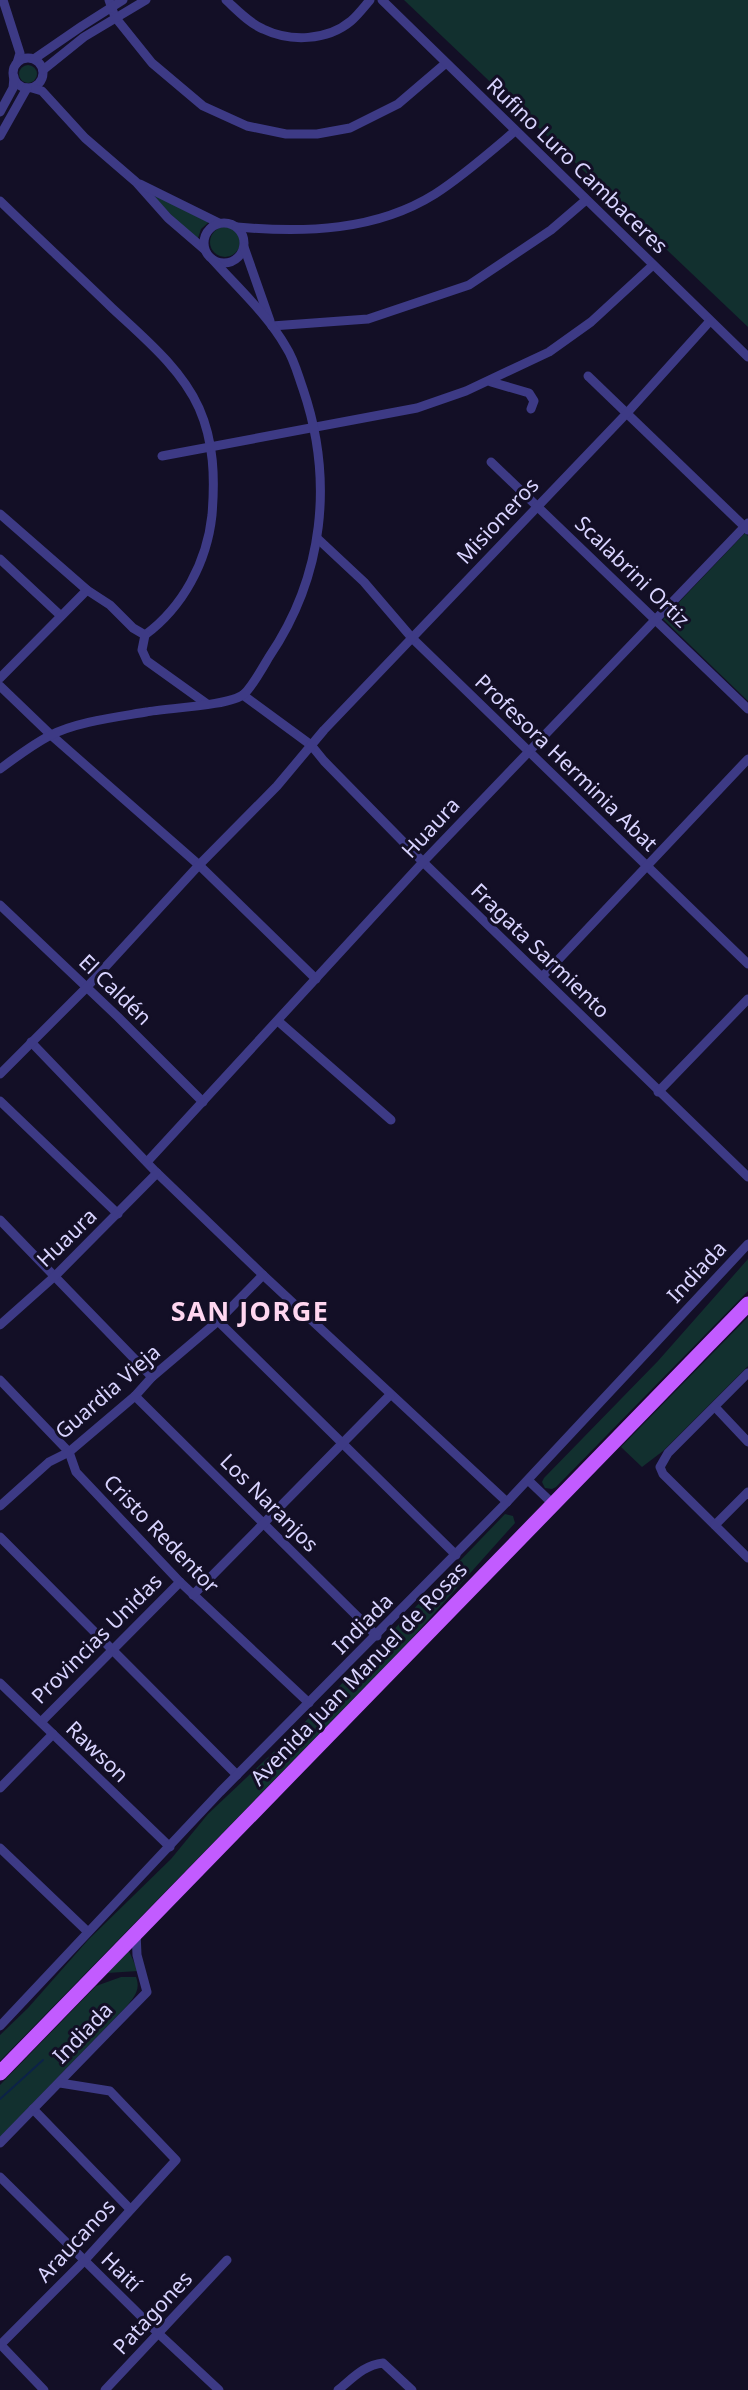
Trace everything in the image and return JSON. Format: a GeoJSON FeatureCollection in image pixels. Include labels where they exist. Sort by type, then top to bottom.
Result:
{"type":"FeatureCollection","features":[{"type":"Feature","properties":{"kind":"main road","name":"Avenida Juan Manuel de Rosas"},"geometry":{"type":"LineString","coordinates":[[0,2073],[748,1304]]}},
{"type":"Feature","properties":{"kind":"street"},"geometry":{"type":"LineString","coordinates":[[0,112],[13,88],[20,53],[3,0]]}},
{"type":"Feature","properties":{"kind":"street"},"geometry":{"type":"LineString","coordinates":[[17,63],[32,58],[110,4],[123,0]]}},
{"type":"Feature","properties":{"kind":"street"},"geometry":{"type":"LineString","coordinates":[[0,136],[35,87],[43,70],[84,37],[146,0]]}},
{"type":"Feature","properties":{"kind":"street"},"geometry":{"type":"LineString","coordinates":[[226,0],[261,29],[280,36],[298,38],[317,37],[334,31],[350,21],[370,0]]}},
{"type":"Feature","properties":{"kind":"street","name":"Rufino Luro Cambaceres"},"geometry":{"type":"LineString","coordinates":[[382,0],[748,357]]}},
{"type":"Feature","properties":{"kind":"street"},"geometry":{"type":"LineString","coordinates":[[110,4],[115,17],[153,63],[203,106],[247,126],[286,134],[317,134],[350,128],[398,104],[446,63]]}},
{"type":"Feature","properties":{"kind":"street"},"geometry":{"type":"LineString","coordinates":[[20,53],[32,58],[43,70]]}},
{"type":"Feature","properties":{"kind":"street"},"geometry":{"type":"LineString","coordinates":[[0,769],[51,735],[104,720],[208,704],[243,695],[284,636],[304,590],[318,539],[321,462],[315,428],[287,348],[272,326],[204,249],[168,218],[136,182],[85,138],[35,87],[19,85],[14,77]]}},
{"type":"Feature","properties":{"kind":"street"},"geometry":{"type":"LineString","coordinates":[[237,227],[307,231],[382,219],[434,195],[515,131]]}},
{"type":"Feature","properties":{"kind":"street"},"geometry":{"type":"LineString","coordinates":[[136,182],[219,223],[232,224],[237,227],[243,236],[244,247],[272,326]]}},
{"type":"Feature","properties":{"kind":"street"},"geometry":{"type":"LineString","coordinates":[[272,326],[368,320],[469,285],[551,230],[586,200]]}},
{"type":"Feature","properties":{"kind":"street"},"geometry":{"type":"LineString","coordinates":[[0,201],[140,334],[187,386],[199,408],[212,447],[214,487],[210,531],[196,575],[180,600],[157,627],[145,635],[142,650],[147,661],[208,704]]}},
{"type":"Feature","properties":{"kind":"street"},"geometry":{"type":"LineString","coordinates":[[204,249],[204,236],[208,230],[219,223]]}},
{"type":"Feature","properties":{"kind":"street"},"geometry":{"type":"LineString","coordinates":[[243,236],[251,228]]}},
{"type":"Feature","properties":{"kind":"street"},"geometry":{"type":"LineString","coordinates":[[213,260],[232,262],[244,247]]}},
{"type":"Feature","properties":{"kind":"street"},"geometry":{"type":"LineString","coordinates":[[162,456],[417,408],[490,382],[549,352],[591,322],[653,265]]}},
{"type":"Feature","properties":{"kind":"street","name":"Misioneros"},"geometry":{"type":"LineString","coordinates":[[86,988],[199,865],[277,786],[311,745],[627,413],[710,321]]}},
{"type":"Feature","properties":{"kind":"street"},"geometry":{"type":"LineString","coordinates":[[588,376],[747,527]]}},
{"type":"Feature","properties":{"kind":"street"},"geometry":{"type":"LineString","coordinates":[[490,382],[529,393],[533,396],[534,401],[531,409]]}},
{"type":"Feature","properties":{"kind":"street","name":"Scalabrini Ortiz"},"geometry":{"type":"LineString","coordinates":[[490,462],[748,709]]}},
{"type":"Feature","properties":{"kind":"street"},"geometry":{"type":"LineString","coordinates":[[0,514],[87,590],[110,605],[133,628],[145,635]]}},
{"type":"Feature","properties":{"kind":"street","name":"Huaura"},"geometry":{"type":"LineString","coordinates":[[147,1162],[423,862],[747,527]]}},
{"type":"Feature","properties":{"kind":"street","name":"Profesora Herminia Abat"},"geometry":{"type":"LineString","coordinates":[[318,539],[364,582],[412,638],[748,964]]}},
{"type":"Feature","properties":{"kind":"street"},"geometry":{"type":"LineString","coordinates":[[0,559],[61,616]]}},
{"type":"Feature","properties":{"kind":"street"},"geometry":{"type":"LineString","coordinates":[[0,678],[87,590]]}},
{"type":"Feature","properties":{"kind":"street"},"geometry":{"type":"LineString","coordinates":[[0,686],[51,735],[199,865],[316,979]]}},
{"type":"Feature","properties":{"kind":"street","name":"Fragata Sarmiento"},"geometry":{"type":"LineString","coordinates":[[243,695],[311,745],[423,862],[748,1177]]}},
{"type":"Feature","properties":{"kind":"street"},"geometry":{"type":"LineString","coordinates":[[542,977],[748,759]]}},
{"type":"Feature","properties":{"kind":"street","name":"El Caldén"},"geometry":{"type":"LineString","coordinates":[[1,909],[118,1017],[203,1102]]}},
{"type":"Feature","properties":{"kind":"street"},"geometry":{"type":"LineString","coordinates":[[0,1074],[86,988]]}},
{"type":"Feature","properties":{"kind":"street"},"geometry":{"type":"LineString","coordinates":[[658,1092],[748,999]]}},
{"type":"Feature","properties":{"kind":"street"},"geometry":{"type":"LineString","coordinates":[[278,1021],[391,1120]]}},
{"type":"Feature","properties":{"kind":"street"},"geometry":{"type":"LineString","coordinates":[[31,1042],[147,1162],[263,1275],[507,1502]]}},
{"type":"Feature","properties":{"kind":"street"},"geometry":{"type":"LineString","coordinates":[[0,1101],[118,1214]]}},
{"type":"Feature","properties":{"kind":"street","name":"Huaura"},"geometry":{"type":"LineString","coordinates":[[0,1325],[55,1276],[158,1173]]}},
{"type":"Feature","properties":{"kind":"street"},"geometry":{"type":"LineString","coordinates":[[0,1220],[152,1377]]}},
{"type":"Feature","properties":{"kind":"street","name":"Indiada"},"geometry":{"type":"LineString","coordinates":[[0,2026],[4,2015],[88,1932],[237,1775],[456,1555],[748,1244]]}},
{"type":"Feature","properties":{"kind":"street","name":"Guardia Vieja"},"geometry":{"type":"LineString","coordinates":[[0,1506],[49,1462],[69,1452],[135,1396],[152,1377],[218,1321],[263,1275]]}},
{"type":"Feature","properties":{"kind":"street"},"geometry":{"type":"LineString","coordinates":[[218,1321],[456,1555]]}},
{"type":"Feature","properties":{"kind":"street"},"geometry":{"type":"LineString","coordinates":[[748,1373],[668,1453],[660,1467],[663,1474],[748,1558]]}},
{"type":"Feature","properties":{"kind":"street","name":"Cristo Redentor"},"geometry":{"type":"LineString","coordinates":[[0,1380],[69,1452],[76,1472],[180,1582],[309,1703]]}},
{"type":"Feature","properties":{"kind":"street","name":"Provincias Unidas"},"geometry":{"type":"LineString","coordinates":[[193,1594],[390,1395]]}},
{"type":"Feature","properties":{"kind":"street","name":"Los Naranjos"},"geometry":{"type":"LineString","coordinates":[[135,1396],[377,1636]]}},
{"type":"Feature","properties":{"kind":"street"},"geometry":{"type":"LineString","coordinates":[[715,1407],[748,1442]]}},
{"type":"Feature","properties":{"kind":"street"},"geometry":{"type":"LineString","coordinates":[[528,1480],[553,1504]]}},
{"type":"Feature","properties":{"kind":"street"},"geometry":{"type":"LineString","coordinates":[[715,1525],[748,1492]]}},
{"type":"Feature","properties":{"kind":"street"},"geometry":{"type":"LineString","coordinates":[[0,1537],[237,1775]]}},
{"type":"Feature","properties":{"kind":"street","name":"Provincias Unidas"},"geometry":{"type":"LineString","coordinates":[[41,1722],[180,1582]]}},
{"type":"Feature","properties":{"kind":"street","name":"Rawson"},"geometry":{"type":"LineString","coordinates":[[0,1683],[170,1847]]}},
{"type":"Feature","properties":{"kind":"street","name":"Provincias Unidas"},"geometry":{"type":"LineString","coordinates":[[0,1788],[53,1734]]}},
{"type":"Feature","properties":{"kind":"street"},"geometry":{"type":"LineString","coordinates":[[0,1848],[88,1932]]}},
{"type":"Feature","properties":{"kind":"street","name":"Indiada"},"geometry":{"type":"LineString","coordinates":[[0,2143],[147,1992],[137,1955],[136,1932]]}},
{"type":"Feature","properties":{"kind":"street","name":"Araucanos"},"geometry":{"type":"LineString","coordinates":[[0,2344],[84,2261],[176,2160],[110,2091],[60,2083]]}},
{"type":"Feature","properties":{"kind":"street"},"geometry":{"type":"LineString","coordinates":[[33,2109],[130,2209]]}},
{"type":"Feature","properties":{"kind":"street","name":"Haití"},"geometry":{"type":"LineString","coordinates":[[0,2177],[219,2390]]}},
{"type":"Feature","properties":{"kind":"street","name":"Patagones"},"geometry":{"type":"LineString","coordinates":[[105,2390],[226,2260]]}},
{"type":"Feature","properties":{"kind":"street"},"geometry":{"type":"LineString","coordinates":[[0,2344],[44,2390]]}},
{"type":"Feature","properties":{"kind":"street"},"geometry":{"type":"LineString","coordinates":[[338,2390],[361,2370],[371,2364],[383,2363],[412,2390]]}},
{"type":"Feature","properties":{"kind":"green space"},"geometry":{"type":"Polygon","coordinates":[[[404,0],[748,0],[748,327],[404,0]]]}},
{"type":"Feature","properties":{"kind":"green space"},"geometry":{"type":"Polygon","coordinates":[[[28,65],[34,68],[37,74],[34,80],[28,83],[22,80],[19,74],[22,68],[28,65]]]}},
{"type":"Feature","properties":{"kind":"green space"},"geometry":{"type":"Polygon","coordinates":[[[146,189],[209,222],[201,229],[197,241],[146,189]]]}},
{"type":"Feature","properties":{"kind":"green space"},"geometry":{"type":"Polygon","coordinates":[[[225,227],[231,228],[239,236],[239,248],[231,256],[225,257],[219,256],[211,248],[210,242],[211,236],[219,228],[225,227]]]}},
{"type":"Feature","properties":{"kind":"green space"},"geometry":{"type":"Polygon","coordinates":[[[745,533],[748,536],[748,701],[663,619],[745,533]]]}},
{"type":"Feature","properties":{"kind":"green space"},"geometry":{"type":"Polygon","coordinates":[[[748,1259],[748,1291],[556,1487],[545,1488],[542,1482],[544,1478],[658,1361],[748,1259]]]}},
{"type":"Feature","properties":{"kind":"green space"},"geometry":{"type":"Polygon","coordinates":[[[748,1317],[748,1366],[663,1451],[642,1467],[621,1447],[748,1317]]]}},
{"type":"Feature","properties":{"kind":"green space"},"geometry":{"type":"Polygon","coordinates":[[[505,1514],[513,1516],[515,1523],[405,1646],[0,2061],[0,2035],[28,2008],[88,1940],[171,1859],[208,1814],[301,1726],[505,1514]]]}},
{"type":"Feature","properties":{"kind":"green space"},"geometry":{"type":"Polygon","coordinates":[[[129,1951],[138,1971],[107,1973],[129,1951]]]}},
{"type":"Feature","properties":{"kind":"green space"},"geometry":{"type":"Polygon","coordinates":[[[121,1977],[136,1977],[137,1990],[132,2000],[0,2137],[0,2085],[96,1986],[121,1977]]]}},
{"type":"Feature","properties":{"kind":"waterway"},"geometry":{"type":"LineString","coordinates":[[0,2099],[43,2060]]}},
{"type":"Feature","properties":{"kind":"district","name":"SAN JORGE"},"geometry":{"type":"Point","coordinates":[250,1312]}}]}
